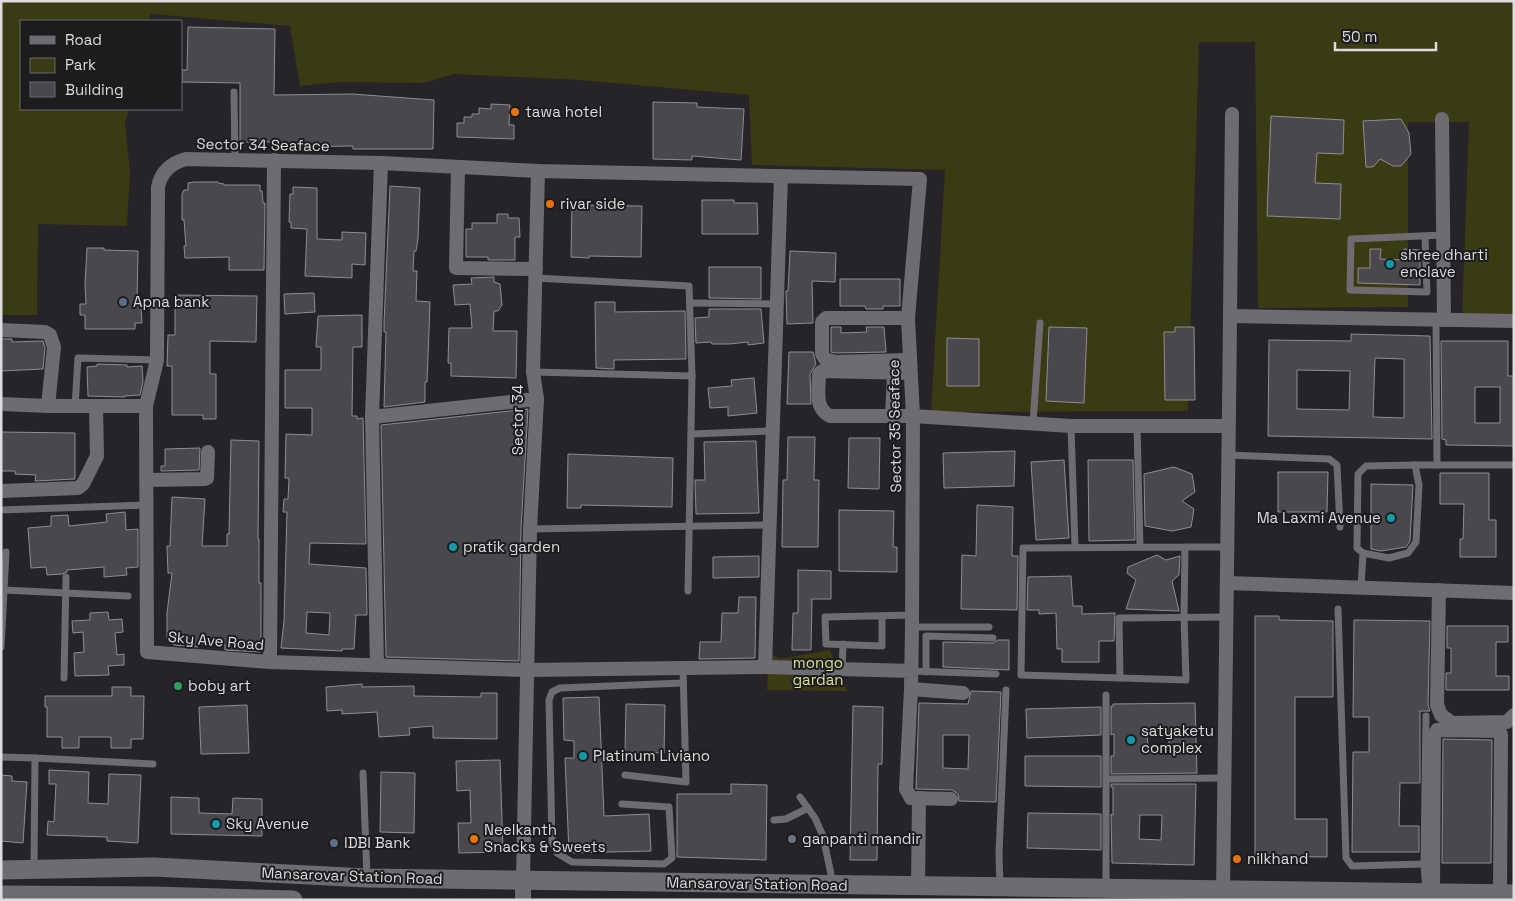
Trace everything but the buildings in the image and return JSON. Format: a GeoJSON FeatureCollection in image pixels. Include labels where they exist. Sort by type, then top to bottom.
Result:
{"type":"FeatureCollection","features":[{"type":"Feature","properties":{"kind":"main road","name":"Mansarovar Station Road"},"geometry":{"type":"LineString","coordinates":[[1,870],[154,867],[367,878],[833,885],[894,893],[918,886],[1106,889],[1223,895],[1507,894]]}},
{"type":"Feature","properties":{"kind":"main road"},"geometry":{"type":"LineString","coordinates":[[153,896],[154,867]]}},
{"type":"Feature","properties":{"kind":"main road","name":"Mansarovar Station Road"},"geometry":{"type":"LineString","coordinates":[[1,895],[153,896],[293,900]]}},
{"type":"Feature","properties":{"kind":"street"},"geometry":{"type":"LineString","coordinates":[[1223,895],[1232,114]]}},
{"type":"Feature","properties":{"kind":"street"},"geometry":{"type":"LineString","coordinates":[[1440,320],[1443,235],[1442,119]]}},
{"type":"Feature","properties":{"kind":"street","name":"Sector 34 Seaface"},"geometry":{"type":"LineString","coordinates":[[146,406],[157,360],[158,197],[160,180],[164,172],[179,161],[274,160],[538,171]]}},
{"type":"Feature","properties":{"kind":"street"},"geometry":{"type":"LineString","coordinates":[[270,662],[274,160]]}},
{"type":"Feature","properties":{"kind":"street"},"geometry":{"type":"LineString","coordinates":[[378,665],[372,418],[381,163]]}},
{"type":"Feature","properties":{"kind":"street"},"geometry":{"type":"LineString","coordinates":[[458,167],[456,268],[536,273]]}},
{"type":"Feature","properties":{"kind":"street","name":"Sector 35 Seaface"},"geometry":{"type":"LineString","coordinates":[[538,171],[920,180],[908,318],[913,416],[912,671],[906,789],[911,798],[919,798]]}},
{"type":"Feature","properties":{"kind":"street","name":"Sector 34"},"geometry":{"type":"LineString","coordinates":[[523,880],[530,529],[537,399],[534,372],[538,171]]}},
{"type":"Feature","properties":{"kind":"street"},"geometry":{"type":"LineString","coordinates":[[765,667],[781,176]]}},
{"type":"Feature","properties":{"kind":"street"},"geometry":{"type":"LineString","coordinates":[[1230,316],[1514,321]]}},
{"type":"Feature","properties":{"kind":"street"},"geometry":{"type":"LineString","coordinates":[[908,318],[826,318],[822,322],[822,354],[825,359],[834,362],[910,366]]}},
{"type":"Feature","properties":{"kind":"street"},"geometry":{"type":"LineString","coordinates":[[1,330],[45,332],[50,335],[54,347],[48,406]]}},
{"type":"Feature","properties":{"kind":"street"},"geometry":{"type":"LineString","coordinates":[[910,366],[894,373],[822,371],[819,374],[819,407],[830,416],[913,416],[1071,426],[1228,426]]}},
{"type":"Feature","properties":{"kind":"street"},"geometry":{"type":"LineString","coordinates":[[892,416],[894,373]]}},
{"type":"Feature","properties":{"kind":"street"},"geometry":{"type":"LineString","coordinates":[[372,418],[537,399]]}},
{"type":"Feature","properties":{"kind":"street"},"geometry":{"type":"LineString","coordinates":[[1,404],[146,406]]}},
{"type":"Feature","properties":{"kind":"street"},"geometry":{"type":"LineString","coordinates":[[1,491],[78,488],[83,484],[97,456],[96,406]]}},
{"type":"Feature","properties":{"kind":"street","name":"Sky Ave Road"},"geometry":{"type":"LineString","coordinates":[[146,406],[147,652],[270,662],[528,670]]}},
{"type":"Feature","properties":{"kind":"street"},"geometry":{"type":"LineString","coordinates":[[147,480],[205,479],[207,478],[208,452]]}},
{"type":"Feature","properties":{"kind":"street"},"geometry":{"type":"LineString","coordinates":[[1227,583],[1514,593]]}},
{"type":"Feature","properties":{"kind":"street"},"geometry":{"type":"LineString","coordinates":[[1439,590],[1437,706],[1441,715],[1452,723],[1507,722],[1514,715]]}},
{"type":"Feature","properties":{"kind":"street"},"geometry":{"type":"LineString","coordinates":[[528,670],[765,667],[912,671]]}},
{"type":"Feature","properties":{"kind":"street"},"geometry":{"type":"LineString","coordinates":[[911,689],[963,693]]}},
{"type":"Feature","properties":{"kind":"street"},"geometry":{"type":"LineString","coordinates":[[1430,894],[1434,734],[1437,730],[1498,731],[1501,734],[1507,894]]}},
{"type":"Feature","properties":{"kind":"street"},"geometry":{"type":"LineString","coordinates":[[918,886],[919,798],[951,799]]}},
{"type":"Feature","properties":{"kind":"street"},"geometry":{"type":"LineString","coordinates":[[523,880],[523,900]]}},
{"type":"Feature","properties":{"kind":"lane"},"geometry":{"type":"LineString","coordinates":[[234,92],[235,160]]}},
{"type":"Feature","properties":{"kind":"lane"},"geometry":{"type":"LineString","coordinates":[[1425,236],[1427,292],[1350,290],[1351,239],[1443,235]]}},
{"type":"Feature","properties":{"kind":"lane"},"geometry":{"type":"LineString","coordinates":[[536,273],[689,286],[692,376],[688,591]]}},
{"type":"Feature","properties":{"kind":"lane"},"geometry":{"type":"LineString","coordinates":[[690,303],[776,304]]}},
{"type":"Feature","properties":{"kind":"lane"},"geometry":{"type":"LineString","coordinates":[[1438,465],[1440,320]]}},
{"type":"Feature","properties":{"kind":"lane"},"geometry":{"type":"LineString","coordinates":[[1034,423],[1040,323]]}},
{"type":"Feature","properties":{"kind":"lane"},"geometry":{"type":"LineString","coordinates":[[75,406],[78,358],[157,360]]}},
{"type":"Feature","properties":{"kind":"lane"},"geometry":{"type":"LineString","coordinates":[[534,372],[692,376]]}},
{"type":"Feature","properties":{"kind":"lane"},"geometry":{"type":"LineString","coordinates":[[1071,426],[1075,547]]}},
{"type":"Feature","properties":{"kind":"lane"},"geometry":{"type":"LineString","coordinates":[[1137,426],[1140,547]]}},
{"type":"Feature","properties":{"kind":"lane"},"geometry":{"type":"LineString","coordinates":[[691,434],[772,431]]}},
{"type":"Feature","properties":{"kind":"lane"},"geometry":{"type":"LineString","coordinates":[[1228,455],[1329,459],[1337,465],[1340,527]]}},
{"type":"Feature","properties":{"kind":"lane"},"geometry":{"type":"LineString","coordinates":[[1415,465],[1419,485],[1416,542],[1408,553],[1389,558],[1363,553],[1357,548],[1358,474],[1366,466],[1415,465],[1514,465]]}},
{"type":"Feature","properties":{"kind":"lane"},"geometry":{"type":"LineString","coordinates":[[1,510],[147,505]]}},
{"type":"Feature","properties":{"kind":"lane"},"geometry":{"type":"LineString","coordinates":[[530,529],[769,525]]}},
{"type":"Feature","properties":{"kind":"lane"},"geometry":{"type":"LineString","coordinates":[[1185,547],[1184,617],[1186,680],[1021,675],[1023,548],[1075,547],[1140,547],[1185,547],[1227,547]]}},
{"type":"Feature","properties":{"kind":"lane"},"geometry":{"type":"LineString","coordinates":[[1,647],[3,578],[6,552]]}},
{"type":"Feature","properties":{"kind":"lane"},"geometry":{"type":"LineString","coordinates":[[1360,588],[1363,553]]}},
{"type":"Feature","properties":{"kind":"lane"},"geometry":{"type":"LineString","coordinates":[[64,678],[66,577]]}},
{"type":"Feature","properties":{"kind":"lane"},"geometry":{"type":"LineString","coordinates":[[4,590],[128,596]]}},
{"type":"Feature","properties":{"kind":"lane"},"geometry":{"type":"LineString","coordinates":[[1338,609],[1346,858],[1352,866],[1424,864]]}},
{"type":"Feature","properties":{"kind":"lane"},"geometry":{"type":"LineString","coordinates":[[882,616],[882,646],[826,644],[825,617],[882,616],[912,626],[926,636],[994,638]]}},
{"type":"Feature","properties":{"kind":"lane"},"geometry":{"type":"LineString","coordinates":[[1120,678],[1120,618],[1227,617]]}},
{"type":"Feature","properties":{"kind":"lane"},"geometry":{"type":"LineString","coordinates":[[912,626],[989,627]]}},
{"type":"Feature","properties":{"kind":"lane"},"geometry":{"type":"LineString","coordinates":[[926,636],[926,672]]}},
{"type":"Feature","properties":{"kind":"lane"},"geometry":{"type":"LineString","coordinates":[[842,670],[843,644]]}},
{"type":"Feature","properties":{"kind":"lane"},"geometry":{"type":"LineString","coordinates":[[625,775],[686,782],[683,668]]}},
{"type":"Feature","properties":{"kind":"lane"},"geometry":{"type":"LineString","coordinates":[[912,671],[996,674]]}},
{"type":"Feature","properties":{"kind":"lane"},"geometry":{"type":"LineString","coordinates":[[622,804],[670,807],[672,858],[664,864],[572,862],[557,852],[552,842],[549,700],[552,692],[560,688],[683,683]]}},
{"type":"Feature","properties":{"kind":"lane"},"geometry":{"type":"LineString","coordinates":[[1000,888],[999,854],[1006,690]]}},
{"type":"Feature","properties":{"kind":"lane"},"geometry":{"type":"LineString","coordinates":[[1106,695],[1106,889]]}},
{"type":"Feature","properties":{"kind":"lane"},"geometry":{"type":"LineString","coordinates":[[1426,716],[1424,864],[1430,894]]}},
{"type":"Feature","properties":{"kind":"lane"},"geometry":{"type":"LineString","coordinates":[[1,757],[153,764]]}},
{"type":"Feature","properties":{"kind":"lane"},"geometry":{"type":"LineString","coordinates":[[34,870],[35,758]]}},
{"type":"Feature","properties":{"kind":"lane"},"geometry":{"type":"LineString","coordinates":[[363,773],[367,878]]}},
{"type":"Feature","properties":{"kind":"lane"},"geometry":{"type":"LineString","coordinates":[[1106,779],[1225,778]]}},
{"type":"Feature","properties":{"kind":"lane"},"geometry":{"type":"LineString","coordinates":[[800,797],[815,818],[822,836],[833,885]]}},
{"type":"Feature","properties":{"kind":"lane"},"geometry":{"type":"LineString","coordinates":[[774,820],[786,819],[808,808]]}},
{"type":"Feature","properties":{"kind":"green space"},"geometry":{"type":"Polygon","coordinates":[[[1,1],[1514,1],[1514,315],[1462,319],[1469,122],[1408,122],[1408,307],[1258,308],[1255,42],[1199,42],[1188,411],[931,412],[945,170],[752,165],[749,95],[579,80],[454,74],[423,83],[339,82],[300,86],[290,26],[151,14],[149,20],[20,20],[20,110],[129,110],[125,123],[130,172],[127,226],[38,224],[37,315],[1,315],[1,1]]]}},
{"type":"Feature","properties":{"kind":"green space","name":"mongo gardan"},"geometry":{"type":"Polygon","coordinates":[[[830,650],[847,691],[767,690],[769,652],[779,659],[830,650]]]}},
{"type":"Feature","properties":{"kind":"place","name":"tawa hotel"},"geometry":{"type":"Point","coordinates":[515,112]}},
{"type":"Feature","properties":{"kind":"place","name":"rivar side"},"geometry":{"type":"Point","coordinates":[550,204]}},
{"type":"Feature","properties":{"kind":"place","name":"shree dharti enclave"},"geometry":{"type":"Point","coordinates":[1390,264]}},
{"type":"Feature","properties":{"kind":"place","name":"Apna bank"},"geometry":{"type":"Point","coordinates":[123,302]}},
{"type":"Feature","properties":{"kind":"place","name":"Ma Laxmi Avenue"},"geometry":{"type":"Point","coordinates":[1391,518]}},
{"type":"Feature","properties":{"kind":"place","name":"pratik garden"},"geometry":{"type":"Point","coordinates":[453,547]}},
{"type":"Feature","properties":{"kind":"place","name":"boby art"},"geometry":{"type":"Point","coordinates":[178,686]}},
{"type":"Feature","properties":{"kind":"place","name":"satyaketu complex"},"geometry":{"type":"Point","coordinates":[1131,740]}},
{"type":"Feature","properties":{"kind":"place","name":"Platinum Liviano"},"geometry":{"type":"Point","coordinates":[583,756]}},
{"type":"Feature","properties":{"kind":"place","name":"Sky Avenue"},"geometry":{"type":"Point","coordinates":[216,824]}},
{"type":"Feature","properties":{"kind":"place","name":"Neelkanth Snacks & Sweets"},"geometry":{"type":"Point","coordinates":[474,839]}},
{"type":"Feature","properties":{"kind":"place","name":"ganpanti mandir"},"geometry":{"type":"Point","coordinates":[792,839]}},
{"type":"Feature","properties":{"kind":"place","name":"IDBI Bank"},"geometry":{"type":"Point","coordinates":[334,843]}},
{"type":"Feature","properties":{"kind":"place","name":"nilkhand"},"geometry":{"type":"Point","coordinates":[1237,859]}}]}
